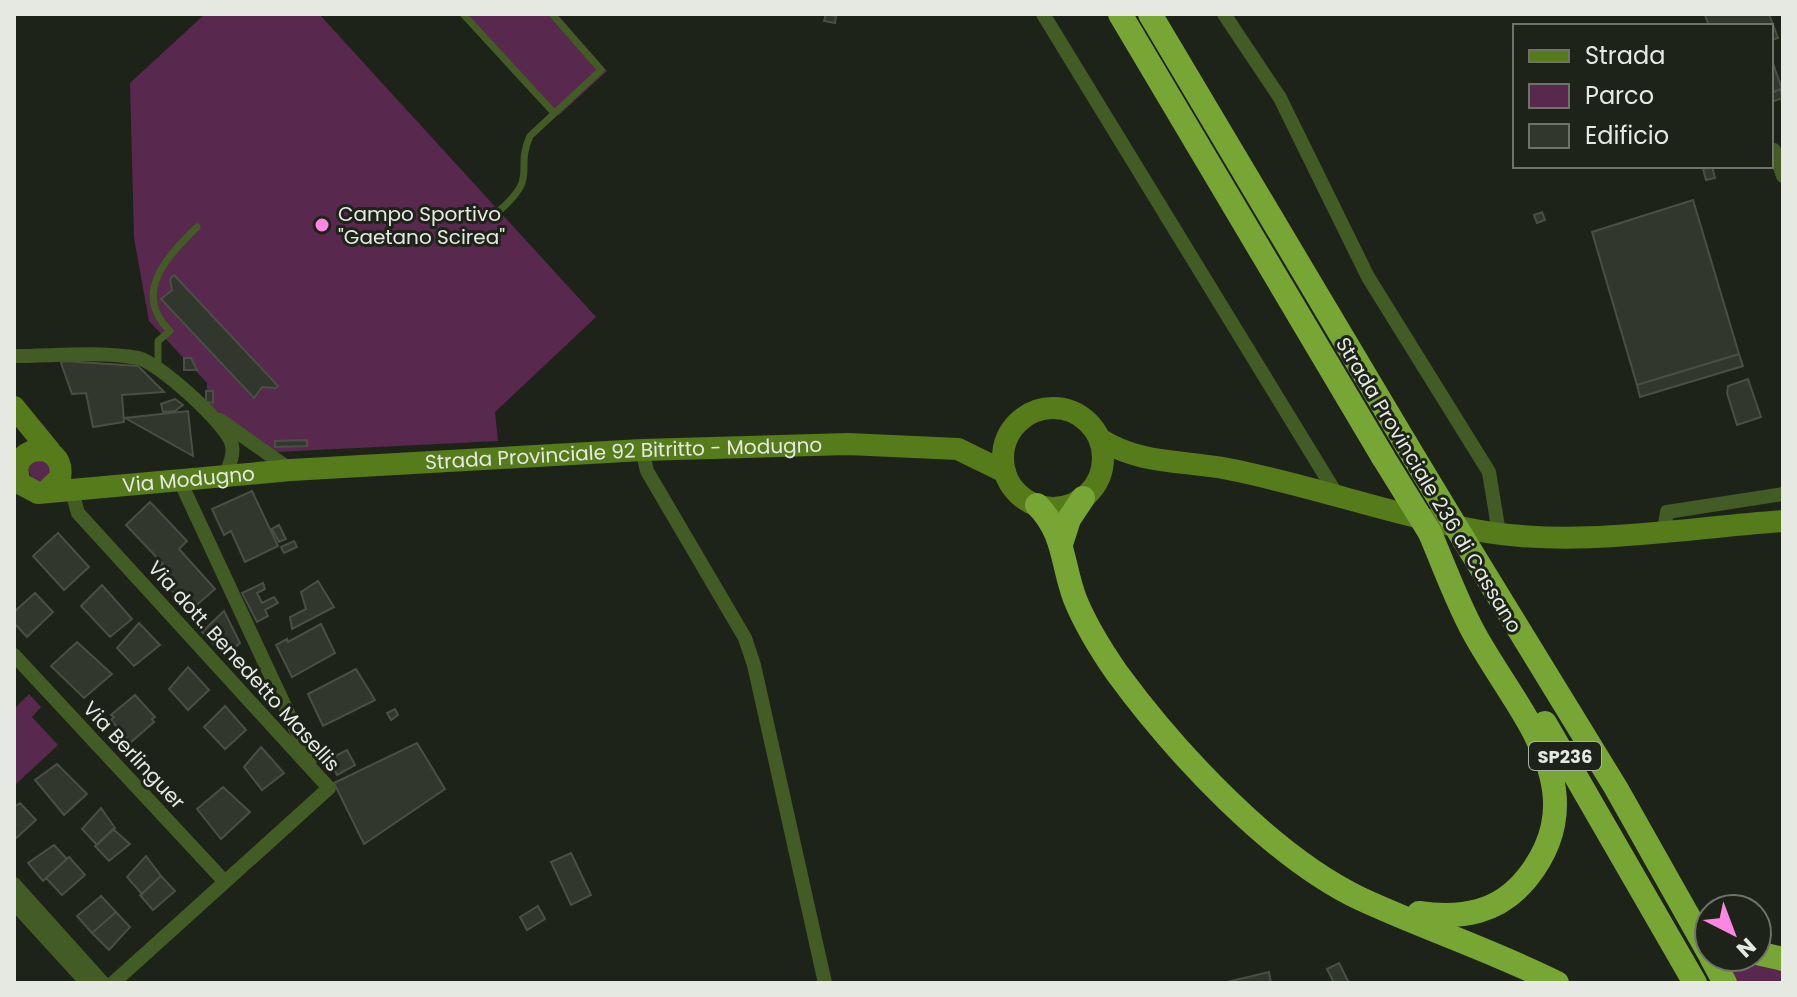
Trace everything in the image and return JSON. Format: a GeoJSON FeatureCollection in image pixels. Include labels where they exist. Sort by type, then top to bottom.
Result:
{"type":"FeatureCollection","features":[{"type":"Feature","properties":{"kind":"highway","name":"Strada Provinciale 236 di Cassano"},"geometry":{"type":"LineString","coordinates":[[1120,14],[1383,457],[1600,814],[1695,983]]}},
{"type":"Feature","properties":{"kind":"highway","name":"Strada Provinciale 236 di Cassano"},"geometry":{"type":"LineString","coordinates":[[1150,14],[1406,444],[1616,788],[1693,925]]}},
{"type":"Feature","properties":{"kind":"highway"},"geometry":{"type":"LineString","coordinates":[[1062,541],[1069,519],[1091,489]]}},
{"type":"Feature","properties":{"kind":"highway"},"geometry":{"type":"LineString","coordinates":[[1037,505],[1062,541],[1074,596],[1085,621],[1140,704],[1198,771],[1283,848],[1359,898],[1557,983]]}},
{"type":"Feature","properties":{"kind":"highway"},"geometry":{"type":"LineString","coordinates":[[1359,898],[1452,918],[1489,909],[1518,889],[1541,861],[1556,825],[1556,794],[1544,751],[1473,632],[1430,533]]}},
{"type":"Feature","properties":{"kind":"highway"},"geometry":{"type":"LineString","coordinates":[[1553,688],[1617,771],[1693,893]]}},
{"type":"Feature","properties":{"kind":"main road"},"geometry":{"type":"LineString","coordinates":[[14,407],[80,491]]}},
{"type":"Feature","properties":{"kind":"main road"},"geometry":{"type":"LineString","coordinates":[[958,449],[997,437],[1045,408],[1062,408],[1078,413],[1091,424],[1100,439],[1103,467],[1091,489]]}},
{"type":"Feature","properties":{"kind":"main road"},"geometry":{"type":"LineString","coordinates":[[1015,425],[1007,439],[1005,472],[1012,486],[1037,505],[1069,506],[1136,458]]}},
{"type":"Feature","properties":{"kind":"main road"},"geometry":{"type":"LineString","coordinates":[[1100,439],[1136,458],[1228,469],[1476,531],[1554,537],[1783,521]]}},
{"type":"Feature","properties":{"kind":"main road","name":"Strada Provinciale 92 Bitritto - Modugno"},"geometry":{"type":"LineString","coordinates":[[291,470],[642,450],[848,444],[958,449]]}},
{"type":"Feature","properties":{"kind":"main road"},"geometry":{"type":"LineString","coordinates":[[35,449],[55,457],[60,478],[42,493],[25,489],[15,474],[35,449]]}},
{"type":"Feature","properties":{"kind":"main road"},"geometry":{"type":"LineString","coordinates":[[958,449],[1005,472]]}},
{"type":"Feature","properties":{"kind":"main road","name":"Via Modugno"},"geometry":{"type":"LineString","coordinates":[[42,493],[291,470]]}},
{"type":"Feature","properties":{"kind":"street"},"geometry":{"type":"LineString","coordinates":[[1043,14],[1337,495]]}},
{"type":"Feature","properties":{"kind":"street"},"geometry":{"type":"LineString","coordinates":[[1224,14],[1280,98],[1368,277],[1489,472],[1499,533]]}},
{"type":"Feature","properties":{"kind":"street"},"geometry":{"type":"LineString","coordinates":[[1774,150],[1783,176]]}},
{"type":"Feature","properties":{"kind":"street"},"geometry":{"type":"LineString","coordinates":[[14,356],[142,359],[158,368],[206,411],[291,470]]}},
{"type":"Feature","properties":{"kind":"street"},"geometry":{"type":"LineString","coordinates":[[206,411],[232,442],[233,454],[225,475]]}},
{"type":"Feature","properties":{"kind":"street"},"geometry":{"type":"LineString","coordinates":[[642,450],[647,471],[733,614],[754,665],[825,983]]}},
{"type":"Feature","properties":{"kind":"street"},"geometry":{"type":"LineString","coordinates":[[180,481],[317,775]]}},
{"type":"Feature","properties":{"kind":"street","name":"Via dott. Benedetto Masellis"},"geometry":{"type":"LineString","coordinates":[[80,491],[78,513],[329,788],[113,983]]}},
{"type":"Feature","properties":{"kind":"street"},"geometry":{"type":"LineString","coordinates":[[1664,530],[1667,512],[1783,494]]}},
{"type":"Feature","properties":{"kind":"street","name":"Via Berlinguer"},"geometry":{"type":"LineString","coordinates":[[14,655],[225,882]]}},
{"type":"Feature","properties":{"kind":"street"},"geometry":{"type":"LineString","coordinates":[[14,884],[87,983]]}},
{"type":"Feature","properties":{"kind":"street"},"geometry":{"type":"LineString","coordinates":[[14,903],[103,983]]}},
{"type":"Feature","properties":{"kind":"lane"},"geometry":{"type":"LineString","coordinates":[[463,14],[554,113]]}},
{"type":"Feature","properties":{"kind":"lane"},"geometry":{"type":"LineString","coordinates":[[499,211],[520,192],[525,178],[530,136],[601,70],[552,14]]}},
{"type":"Feature","properties":{"kind":"lane"},"geometry":{"type":"LineString","coordinates":[[158,368],[158,341],[170,331],[158,319],[153,283],[174,248],[197,227]]}},
{"type":"Feature","properties":{"kind":"green space","name":"Campo Sportivo \"Gaetano Scirea\""},"geometry":{"type":"Polygon","coordinates":[[[205,14],[319,14],[596,317],[495,412],[498,441],[276,452],[206,405],[207,383],[149,321],[134,238],[130,83],[205,14]]]}},
{"type":"Feature","properties":{"kind":"green space"},"geometry":{"type":"Polygon","coordinates":[[[465,14],[557,14],[607,71],[559,115],[554,113],[465,14]]]}},
{"type":"Feature","properties":{"kind":"green space"},"geometry":{"type":"Polygon","coordinates":[[[40,459],[48,462],[51,470],[48,478],[40,481],[32,478],[29,470],[32,462],[40,459]]]}},
{"type":"Feature","properties":{"kind":"green space"},"geometry":{"type":"Polygon","coordinates":[[[29,694],[41,707],[32,717],[58,745],[14,786],[14,709],[29,694]]]}},
{"type":"Feature","properties":{"kind":"green space"},"geometry":{"type":"Polygon","coordinates":[[[1773,963],[1783,965],[1783,983],[1737,983],[1733,973],[1773,973],[1773,963]]]}},
{"type":"Feature","properties":{"kind":"building"},"geometry":{"type":"Polygon","coordinates":[[[826,14],[836,16],[835,23],[824,21],[826,14]]]}},
{"type":"Feature","properties":{"kind":"building"},"geometry":{"type":"Polygon","coordinates":[[[1769,14],[1773,24],[1708,24],[1705,15],[1769,14]]]}},
{"type":"Feature","properties":{"kind":"building"},"geometry":{"type":"Polygon","coordinates":[[[1773,64],[1782,89],[1773,92],[1773,64]]]}},
{"type":"Feature","properties":{"kind":"building"},"geometry":{"type":"Polygon","coordinates":[[[1780,89],[1783,98],[1773,101],[1773,92],[1780,89]]]}},
{"type":"Feature","properties":{"kind":"building"},"geometry":{"type":"Polygon","coordinates":[[[1712,168],[1715,178],[1706,180],[1703,169],[1712,168]]]}},
{"type":"Feature","properties":{"kind":"building"},"geometry":{"type":"Polygon","coordinates":[[[1693,200],[1739,354],[1637,385],[1592,232],[1693,200]]]}},
{"type":"Feature","properties":{"kind":"building"},"geometry":{"type":"Polygon","coordinates":[[[1542,212],[1545,220],[1537,223],[1534,215],[1542,212]]]}},
{"type":"Feature","properties":{"kind":"building"},"geometry":{"type":"Polygon","coordinates":[[[174,275],[278,386],[276,388],[262,387],[254,398],[161,299],[172,290],[170,279],[174,275]]]}},
{"type":"Feature","properties":{"kind":"building"},"geometry":{"type":"Polygon","coordinates":[[[1739,354],[1743,366],[1640,397],[1637,385],[1739,354]]]}},
{"type":"Feature","properties":{"kind":"building"},"geometry":{"type":"Polygon","coordinates":[[[184,358],[191,358],[197,370],[184,370],[184,358]]]}},
{"type":"Feature","properties":{"kind":"building"},"geometry":{"type":"Polygon","coordinates":[[[61,363],[138,366],[164,392],[122,395],[124,422],[93,427],[86,393],[72,394],[61,363]]]}},
{"type":"Feature","properties":{"kind":"building"},"geometry":{"type":"Polygon","coordinates":[[[1748,379],[1761,417],[1737,425],[1727,393],[1728,386],[1748,379]]]}},
{"type":"Feature","properties":{"kind":"building"},"geometry":{"type":"Polygon","coordinates":[[[206,391],[213,391],[213,403],[206,402],[206,391]]]}},
{"type":"Feature","properties":{"kind":"building"},"geometry":{"type":"Polygon","coordinates":[[[175,399],[183,405],[175,411],[163,412],[161,404],[175,399]]]}},
{"type":"Feature","properties":{"kind":"building"},"geometry":{"type":"Polygon","coordinates":[[[188,411],[193,456],[125,418],[188,411]]]}},
{"type":"Feature","properties":{"kind":"building"},"geometry":{"type":"Polygon","coordinates":[[[307,440],[307,446],[275,447],[275,441],[307,440]]]}},
{"type":"Feature","properties":{"kind":"building"},"geometry":{"type":"Polygon","coordinates":[[[252,491],[278,546],[245,562],[231,531],[224,535],[212,509],[252,491]]]}},
{"type":"Feature","properties":{"kind":"building"},"geometry":{"type":"Polygon","coordinates":[[[150,502],[187,541],[179,549],[215,589],[191,610],[153,572],[163,564],[126,525],[150,502]]]}},
{"type":"Feature","properties":{"kind":"building"},"geometry":{"type":"Polygon","coordinates":[[[279,525],[286,539],[279,542],[272,529],[279,525]]]}},
{"type":"Feature","properties":{"kind":"building"},"geometry":{"type":"Polygon","coordinates":[[[58,533],[89,567],[64,590],[33,556],[58,533]]]}},
{"type":"Feature","properties":{"kind":"building"},"geometry":{"type":"Polygon","coordinates":[[[294,541],[297,547],[284,553],[281,547],[294,541]]]}},
{"type":"Feature","properties":{"kind":"building"},"geometry":{"type":"Polygon","coordinates":[[[318,581],[334,607],[292,629],[290,617],[306,609],[301,592],[318,581]]]}},
{"type":"Feature","properties":{"kind":"building"},"geometry":{"type":"Polygon","coordinates":[[[263,583],[265,589],[257,593],[262,603],[274,597],[278,603],[265,610],[268,616],[257,622],[242,593],[263,583]]]}},
{"type":"Feature","properties":{"kind":"building"},"geometry":{"type":"Polygon","coordinates":[[[102,585],[132,619],[110,637],[81,606],[102,585]]]}},
{"type":"Feature","properties":{"kind":"building"},"geometry":{"type":"Polygon","coordinates":[[[35,593],[53,612],[27,637],[14,623],[14,612],[35,593]]]}},
{"type":"Feature","properties":{"kind":"building"},"geometry":{"type":"Polygon","coordinates":[[[224,611],[240,643],[225,656],[202,632],[224,611]]]}},
{"type":"Feature","properties":{"kind":"building"},"geometry":{"type":"Polygon","coordinates":[[[139,623],[160,645],[134,666],[117,648],[139,623]]]}},
{"type":"Feature","properties":{"kind":"building"},"geometry":{"type":"Polygon","coordinates":[[[321,624],[335,653],[292,677],[276,645],[321,624]]]}},
{"type":"Feature","properties":{"kind":"building"},"geometry":{"type":"Polygon","coordinates":[[[77,642],[112,674],[84,698],[51,666],[77,642]]]}},
{"type":"Feature","properties":{"kind":"building"},"geometry":{"type":"Polygon","coordinates":[[[188,667],[209,690],[188,710],[169,689],[188,667]]]}},
{"type":"Feature","properties":{"kind":"building"},"geometry":{"type":"Polygon","coordinates":[[[356,669],[375,700],[323,726],[308,694],[356,669]]]}},
{"type":"Feature","properties":{"kind":"building"},"geometry":{"type":"Polygon","coordinates":[[[135,695],[155,717],[152,719],[154,722],[130,743],[111,720],[114,717],[111,715],[135,695]]]}},
{"type":"Feature","properties":{"kind":"building"},"geometry":{"type":"Polygon","coordinates":[[[225,706],[246,730],[225,749],[204,727],[225,706]]]}},
{"type":"Feature","properties":{"kind":"building"},"geometry":{"type":"Polygon","coordinates":[[[395,709],[398,715],[391,720],[387,713],[395,709]]]}},
{"type":"Feature","properties":{"kind":"building"},"geometry":{"type":"Polygon","coordinates":[[[417,743],[445,789],[364,844],[334,783],[417,743]]]}},
{"type":"Feature","properties":{"kind":"building"},"geometry":{"type":"Polygon","coordinates":[[[261,747],[284,773],[262,790],[244,767],[261,747]]]}},
{"type":"Feature","properties":{"kind":"building"},"geometry":{"type":"Polygon","coordinates":[[[347,750],[355,765],[337,775],[329,759],[347,750]]]}},
{"type":"Feature","properties":{"kind":"building"},"geometry":{"type":"Polygon","coordinates":[[[57,764],[87,794],[64,815],[35,780],[57,764]]]}},
{"type":"Feature","properties":{"kind":"building"},"geometry":{"type":"Polygon","coordinates":[[[223,787],[250,812],[221,839],[197,809],[223,787]]]}},
{"type":"Feature","properties":{"kind":"building"},"geometry":{"type":"Polygon","coordinates":[[[20,803],[36,820],[14,840],[14,807],[20,803]]]}},
{"type":"Feature","properties":{"kind":"building"},"geometry":{"type":"Polygon","coordinates":[[[101,808],[115,828],[97,845],[82,829],[101,808]]]}},
{"type":"Feature","properties":{"kind":"building"},"geometry":{"type":"Polygon","coordinates":[[[113,829],[130,844],[109,861],[95,846],[113,829]]]}},
{"type":"Feature","properties":{"kind":"building"},"geometry":{"type":"Polygon","coordinates":[[[54,845],[67,859],[43,881],[28,863],[54,845]]]}},
{"type":"Feature","properties":{"kind":"building"},"geometry":{"type":"Polygon","coordinates":[[[571,853],[591,895],[571,905],[551,862],[571,853]]]}},
{"type":"Feature","properties":{"kind":"building"},"geometry":{"type":"Polygon","coordinates":[[[146,856],[161,876],[142,894],[127,877],[146,856]]]}},
{"type":"Feature","properties":{"kind":"building"},"geometry":{"type":"Polygon","coordinates":[[[69,857],[85,875],[62,895],[46,878],[69,857]]]}},
{"type":"Feature","properties":{"kind":"building"},"geometry":{"type":"Polygon","coordinates":[[[161,876],[175,891],[153,910],[140,895],[161,876]]]}},
{"type":"Feature","properties":{"kind":"building"},"geometry":{"type":"Polygon","coordinates":[[[101,896],[116,912],[92,933],[77,916],[101,896]]]}},
{"type":"Feature","properties":{"kind":"building"},"geometry":{"type":"Polygon","coordinates":[[[538,906],[545,919],[527,930],[520,917],[538,906]]]}},
{"type":"Feature","properties":{"kind":"building"},"geometry":{"type":"Polygon","coordinates":[[[116,912],[130,927],[109,950],[92,933],[116,912]]]}},
{"type":"Feature","properties":{"kind":"building"},"geometry":{"type":"Polygon","coordinates":[[[1339,963],[1349,983],[1334,983],[1327,969],[1339,963]]]}},
{"type":"Feature","properties":{"kind":"building"},"geometry":{"type":"Polygon","coordinates":[[[1269,972],[1271,983],[1227,983],[1227,982],[1269,972]]]}},
{"type":"Feature","properties":{"kind":"place","name":"Campo Sportivo \"Gaetano Scirea\""},"geometry":{"type":"Point","coordinates":[322,225]}}]}
